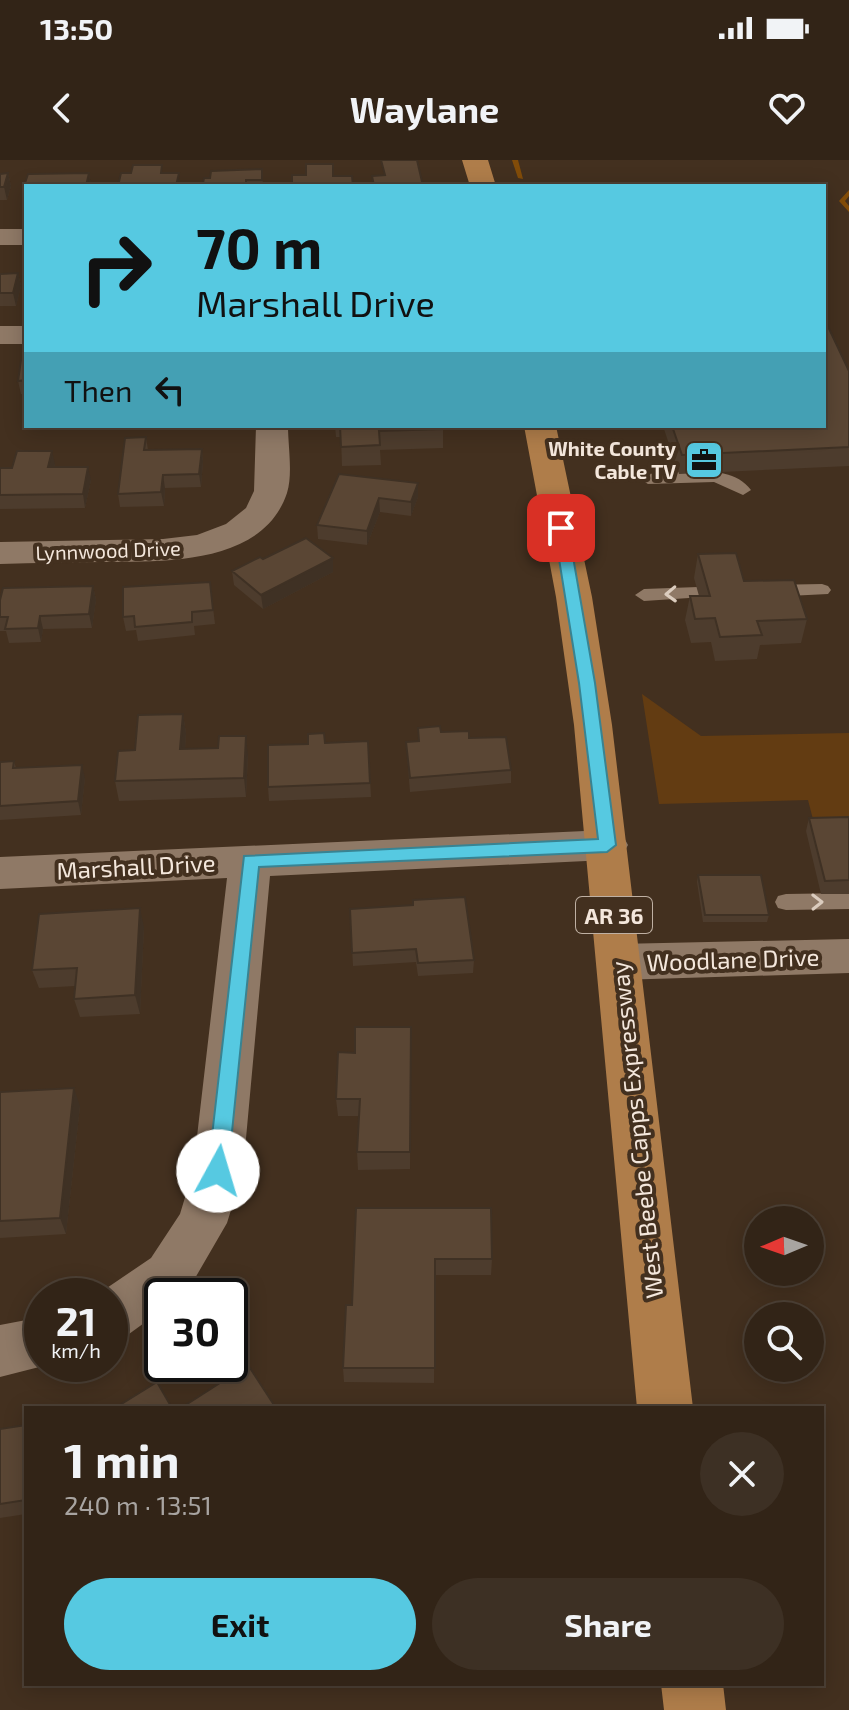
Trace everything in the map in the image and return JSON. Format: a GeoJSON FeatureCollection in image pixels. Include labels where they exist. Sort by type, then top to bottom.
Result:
{"type":"FeatureCollection","features":[{"type":"Feature","properties":{"kind":"main road"},"geometry":{"type":"LineString","coordinates":[[475,160],[482,184]]}},
{"type":"Feature","properties":{"kind":"main road","name":"West Beebe Capps Expressway"},"geometry":{"type":"LineString","coordinates":[[540,428],[574,597],[607,845],[665,1406]]}},
{"type":"Feature","properties":{"kind":"main road"},"geometry":{"type":"LineString","coordinates":[[692,1686],[695,1710]]}},
{"type":"Feature","properties":{"kind":"street"},"geometry":{"type":"LineString","coordinates":[[0,237],[24,237]]}},
{"type":"Feature","properties":{"kind":"street"},"geometry":{"type":"LineString","coordinates":[[0,335],[24,335]]}},
{"type":"Feature","properties":{"kind":"street","name":"Lynnwood Drive"},"geometry":{"type":"LineString","coordinates":[[0,553],[163,550],[204,545],[238,531],[260,513],[271,491],[272,428]]}},
{"type":"Feature","properties":{"kind":"street","name":"Marshall Drive"},"geometry":{"type":"LineString","coordinates":[[0,873],[607,845]]}},
{"type":"Feature","properties":{"kind":"street"},"geometry":{"type":"LineString","coordinates":[[128,1303],[169,1275],[202,1223],[218,1171],[250,861]]}},
{"type":"Feature","properties":{"kind":"street","name":"Woodlane Drive"},"geometry":{"type":"LineString","coordinates":[[618,962],[849,956]]}},
{"type":"Feature","properties":{"kind":"street"},"geometry":{"type":"LineString","coordinates":[[0,1351],[24,1346]]}},
{"type":"Feature","properties":{"kind":"lane"},"geometry":{"type":"LineString","coordinates":[[648,479],[724,477],[733,479],[743,490]]}},
{"type":"Feature","properties":{"kind":"lane"},"geometry":{"type":"LineString","coordinates":[[751,592],[822,590]]}},
{"type":"Feature","properties":{"kind":"lane"},"geometry":{"type":"LineString","coordinates":[[644,595],[698,593]]}},
{"type":"Feature","properties":{"kind":"lane"},"geometry":{"type":"LineString","coordinates":[[786,902],[849,901]]}},
{"type":"Feature","properties":{"kind":"shaded area"},"geometry":{"type":"Polygon","coordinates":[[[642,694],[701,736],[849,733],[849,827],[815,827],[808,800],[659,804],[642,694]]]}},
{"type":"Feature","properties":{"kind":"building"},"geometry":{"type":"Polygon","coordinates":[[[381,160],[417,160],[423,184],[374,184],[372,176],[385,175],[381,160]]]}},
{"type":"Feature","properties":{"kind":"building"},"geometry":{"type":"Polygon","coordinates":[[[306,164],[333,164],[333,176],[352,176],[353,184],[292,184],[292,175],[306,175],[306,164]]]}},
{"type":"Feature","properties":{"kind":"building"},"geometry":{"type":"Polygon","coordinates":[[[133,165],[162,165],[161,173],[179,173],[176,184],[118,184],[121,173],[131,173],[133,165]]]}},
{"type":"Feature","properties":{"kind":"building"},"geometry":{"type":"Polygon","coordinates":[[[262,169],[262,180],[246,180],[246,184],[203,183],[204,178],[210,178],[211,171],[262,169]]]}},
{"type":"Feature","properties":{"kind":"building"},"geometry":{"type":"Polygon","coordinates":[[[8,173],[4,187],[0,187],[0,174],[8,173]]]}},
{"type":"Feature","properties":{"kind":"building"},"geometry":{"type":"Polygon","coordinates":[[[89,173],[86,184],[25,184],[28,174],[89,173]]]}},
{"type":"Feature","properties":{"kind":"building"},"geometry":{"type":"Polygon","coordinates":[[[18,273],[13,293],[0,293],[0,274],[18,273]]]}},
{"type":"Feature","properties":{"kind":"building"},"geometry":{"type":"Polygon","coordinates":[[[826,322],[849,371],[849,447],[682,455],[673,428],[826,428],[826,322]]]}},
{"type":"Feature","properties":{"kind":"building"},"geometry":{"type":"Polygon","coordinates":[[[21,360],[24,360],[24,380],[18,381],[21,360]]]}},
{"type":"Feature","properties":{"kind":"building"},"geometry":{"type":"Polygon","coordinates":[[[340,428],[443,428],[379,431],[380,445],[341,447],[340,428]]]}},
{"type":"Feature","properties":{"kind":"building"},"geometry":{"type":"Polygon","coordinates":[[[146,437],[144,450],[202,449],[199,474],[163,475],[161,492],[118,494],[125,438],[146,437]]]}},
{"type":"Feature","properties":{"kind":"building"},"geometry":{"type":"Polygon","coordinates":[[[17,451],[52,451],[48,467],[88,467],[83,494],[0,495],[0,468],[12,468],[17,451]]]}},
{"type":"Feature","properties":{"kind":"building"},"geometry":{"type":"Polygon","coordinates":[[[339,474],[418,483],[411,502],[379,498],[367,531],[317,525],[339,474]]]}},
{"type":"Feature","properties":{"kind":"building"},"geometry":{"type":"Polygon","coordinates":[[[306,538],[333,558],[261,595],[232,571],[260,557],[263,559],[306,538]]]}},
{"type":"Feature","properties":{"kind":"building"},"geometry":{"type":"Polygon","coordinates":[[[736,553],[744,581],[794,580],[807,619],[757,621],[762,635],[720,637],[715,618],[695,619],[690,596],[710,596],[698,554],[736,553]]]}},
{"type":"Feature","properties":{"kind":"building"},"geometry":{"type":"Polygon","coordinates":[[[210,582],[213,610],[192,612],[192,622],[135,627],[134,616],[123,617],[123,587],[210,582]]]}},
{"type":"Feature","properties":{"kind":"building"},"geometry":{"type":"Polygon","coordinates":[[[93,586],[89,614],[40,616],[38,628],[5,629],[8,617],[0,617],[3,588],[93,586]]]}},
{"type":"Feature","properties":{"kind":"building"},"geometry":{"type":"Polygon","coordinates":[[[183,714],[180,749],[218,748],[219,736],[246,736],[244,778],[115,781],[118,751],[135,750],[138,715],[183,714]]]}},
{"type":"Feature","properties":{"kind":"building"},"geometry":{"type":"Polygon","coordinates":[[[440,726],[441,732],[469,731],[469,738],[506,737],[511,770],[410,778],[406,742],[419,741],[418,728],[440,726]]]}},
{"type":"Feature","properties":{"kind":"building"},"geometry":{"type":"Polygon","coordinates":[[[324,733],[325,743],[368,741],[370,783],[268,787],[268,745],[308,744],[308,734],[324,733]]]}},
{"type":"Feature","properties":{"kind":"building"},"geometry":{"type":"Polygon","coordinates":[[[14,761],[13,768],[82,765],[78,801],[0,806],[0,762],[14,761]]]}},
{"type":"Feature","properties":{"kind":"building"},"geometry":{"type":"Polygon","coordinates":[[[849,817],[849,880],[825,881],[809,818],[849,817]]]}},
{"type":"Feature","properties":{"kind":"building"},"geometry":{"type":"Polygon","coordinates":[[[698,875],[761,875],[769,915],[705,915],[698,875]]]}},
{"type":"Feature","properties":{"kind":"building"},"geometry":{"type":"Polygon","coordinates":[[[465,897],[474,960],[418,963],[416,949],[352,953],[350,909],[413,905],[413,900],[465,897]]]}},
{"type":"Feature","properties":{"kind":"building"},"geometry":{"type":"Polygon","coordinates":[[[140,908],[135,995],[74,999],[77,968],[32,970],[39,914],[140,908]]]}},
{"type":"Feature","properties":{"kind":"building"},"geometry":{"type":"Polygon","coordinates":[[[355,1027],[411,1027],[410,1152],[357,1152],[360,1099],[336,1099],[338,1052],[355,1053],[355,1027]]]}},
{"type":"Feature","properties":{"kind":"building"},"geometry":{"type":"Polygon","coordinates":[[[74,1088],[60,1218],[0,1221],[0,1092],[74,1088]]]}},
{"type":"Feature","properties":{"kind":"building"},"geometry":{"type":"Polygon","coordinates":[[[356,1208],[491,1208],[492,1259],[435,1259],[435,1368],[343,1368],[346,1305],[352,1305],[356,1208]]]}},
{"type":"Feature","properties":{"kind":"building"},"geometry":{"type":"Polygon","coordinates":[[[248,1365],[275,1406],[184,1406],[222,1382],[248,1382],[248,1365]]]}},
{"type":"Feature","properties":{"kind":"building"},"geometry":{"type":"Polygon","coordinates":[[[157,1382],[171,1406],[118,1406],[157,1382]]]}},
{"type":"Feature","properties":{"kind":"building"},"geometry":{"type":"Polygon","coordinates":[[[24,1425],[24,1500],[0,1504],[0,1429],[24,1425]]]}},
{"type":"Feature","properties":{"kind":"waterway"},"geometry":{"type":"LineString","coordinates":[[515,160],[521,178]]}},
{"type":"Feature","properties":{"kind":"waterway"},"geometry":{"type":"LineString","coordinates":[[849,192],[842,201],[849,210]]}},
{"type":"Feature","properties":{"kind":"place","name":"White County Cable TV"},"geometry":{"type":"Point","coordinates":[704,460]}},
{"type":"Feature","properties":{"kind":"route"},"geometry":{"type":"LineString","coordinates":[[218,1171],[250,861],[607,845],[587,683],[561,528]]}}]}
